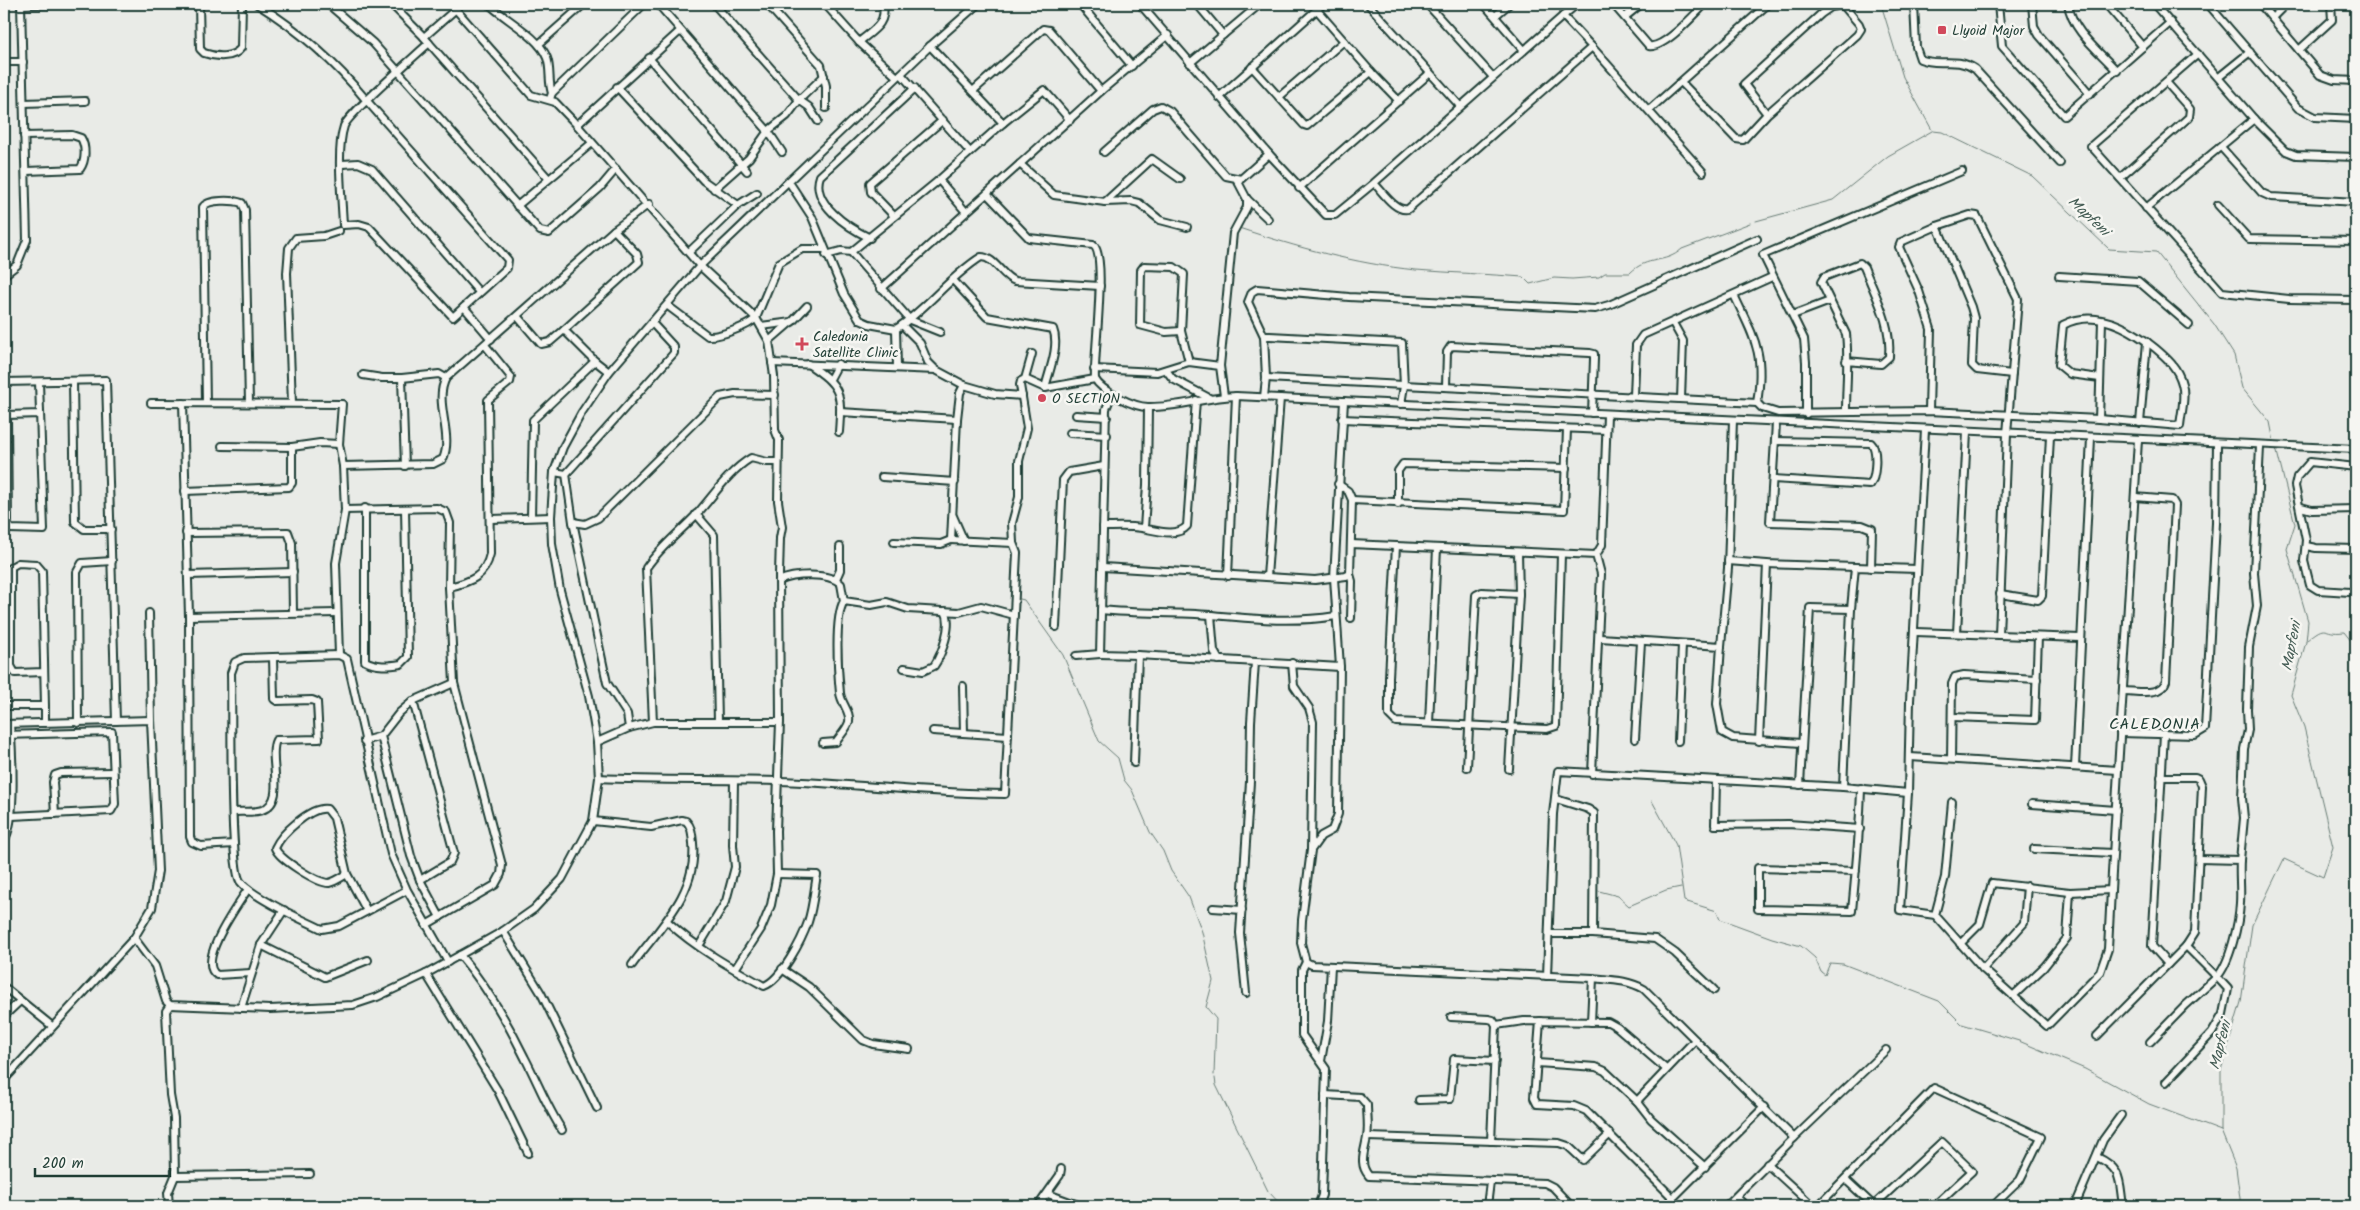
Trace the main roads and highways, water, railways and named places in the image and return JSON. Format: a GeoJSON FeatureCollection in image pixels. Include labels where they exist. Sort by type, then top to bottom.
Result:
{"type":"FeatureCollection","features":[{"type":"Feature","properties":{"kind":"waterway"},"geometry":{"type":"LineString","coordinates":[[1881,4],[1903,77],[1932,130]]}},
{"type":"Feature","properties":{"kind":"waterway"},"geometry":{"type":"LineString","coordinates":[[1756,221],[1833,200],[1888,156],[1932,131]]}},
{"type":"Feature","properties":{"kind":"waterway","name":"Mapfeni"},"geometry":{"type":"LineString","coordinates":[[1933,131],[1942,132],[2032,176],[2109,249],[2156,252],[2214,324],[2234,355],[2242,388],[2270,422],[2274,442]]}},
{"type":"Feature","properties":{"kind":"waterway"},"geometry":{"type":"LineString","coordinates":[[1239,228],[1282,242],[1371,264],[1416,270],[1523,277],[1530,284],[1554,278],[1572,279],[1599,277],[1605,273],[1630,273],[1643,264],[1669,257],[1682,249],[1750,223]]}},
{"type":"Feature","properties":{"kind":"waterway","name":"Mapfeni"},"geometry":{"type":"LineString","coordinates":[[2241,1206],[2236,1168],[2221,1131],[2221,1070],[2241,1002],[2252,925],[2284,859],[2323,877],[2333,847],[2304,727],[2291,695],[2306,642],[2308,621],[2287,549],[2295,524],[2276,448]]}},
{"type":"Feature","properties":{"kind":"waterway"},"geometry":{"type":"LineString","coordinates":[[1020,599],[1024,600],[1063,655],[1099,741],[1118,758],[1124,780],[1132,790],[1150,832],[1163,851],[1171,871],[1189,897],[1202,932],[1213,981],[1206,1007],[1216,1019],[1214,1075]]}},
{"type":"Feature","properties":{"kind":"waterway"},"geometry":{"type":"LineString","coordinates":[[2306,641],[2318,632],[2325,630],[2344,632],[2352,642],[2356,642]]}},
{"type":"Feature","properties":{"kind":"waterway"},"geometry":{"type":"LineString","coordinates":[[1652,801],[1676,845],[1684,901],[1717,911],[1720,919],[1772,938],[1801,946],[1815,958],[1821,972],[1825,975],[1830,963],[1843,964],[1939,1001],[1962,1024],[2019,1041],[2085,1069],[2149,1104],[2221,1131]]}},
{"type":"Feature","properties":{"kind":"waterway"},"geometry":{"type":"LineString","coordinates":[[1599,891],[1618,896],[1629,906],[1666,890],[1681,887]]}},
{"type":"Feature","properties":{"kind":"waterway"},"geometry":{"type":"LineString","coordinates":[[1215,1078],[1216,1085],[1268,1191],[1282,1206]]}},
{"type":"Feature","properties":{"kind":"place","name":"Llyoid Major"},"geometry":{"type":"Point","coordinates":[1942,30]}},
{"type":"Feature","properties":{"kind":"place","name":"Caledonia Satellite Clinic"},"geometry":{"type":"Point","coordinates":[802,344]}},
{"type":"Feature","properties":{"kind":"place","name":"O SECTION"},"geometry":{"type":"Point","coordinates":[1042,398]}},
{"type":"Feature","properties":{"kind":"district","name":"CALEDONIA"},"geometry":{"type":"Point","coordinates":[2155,723]}}]}
